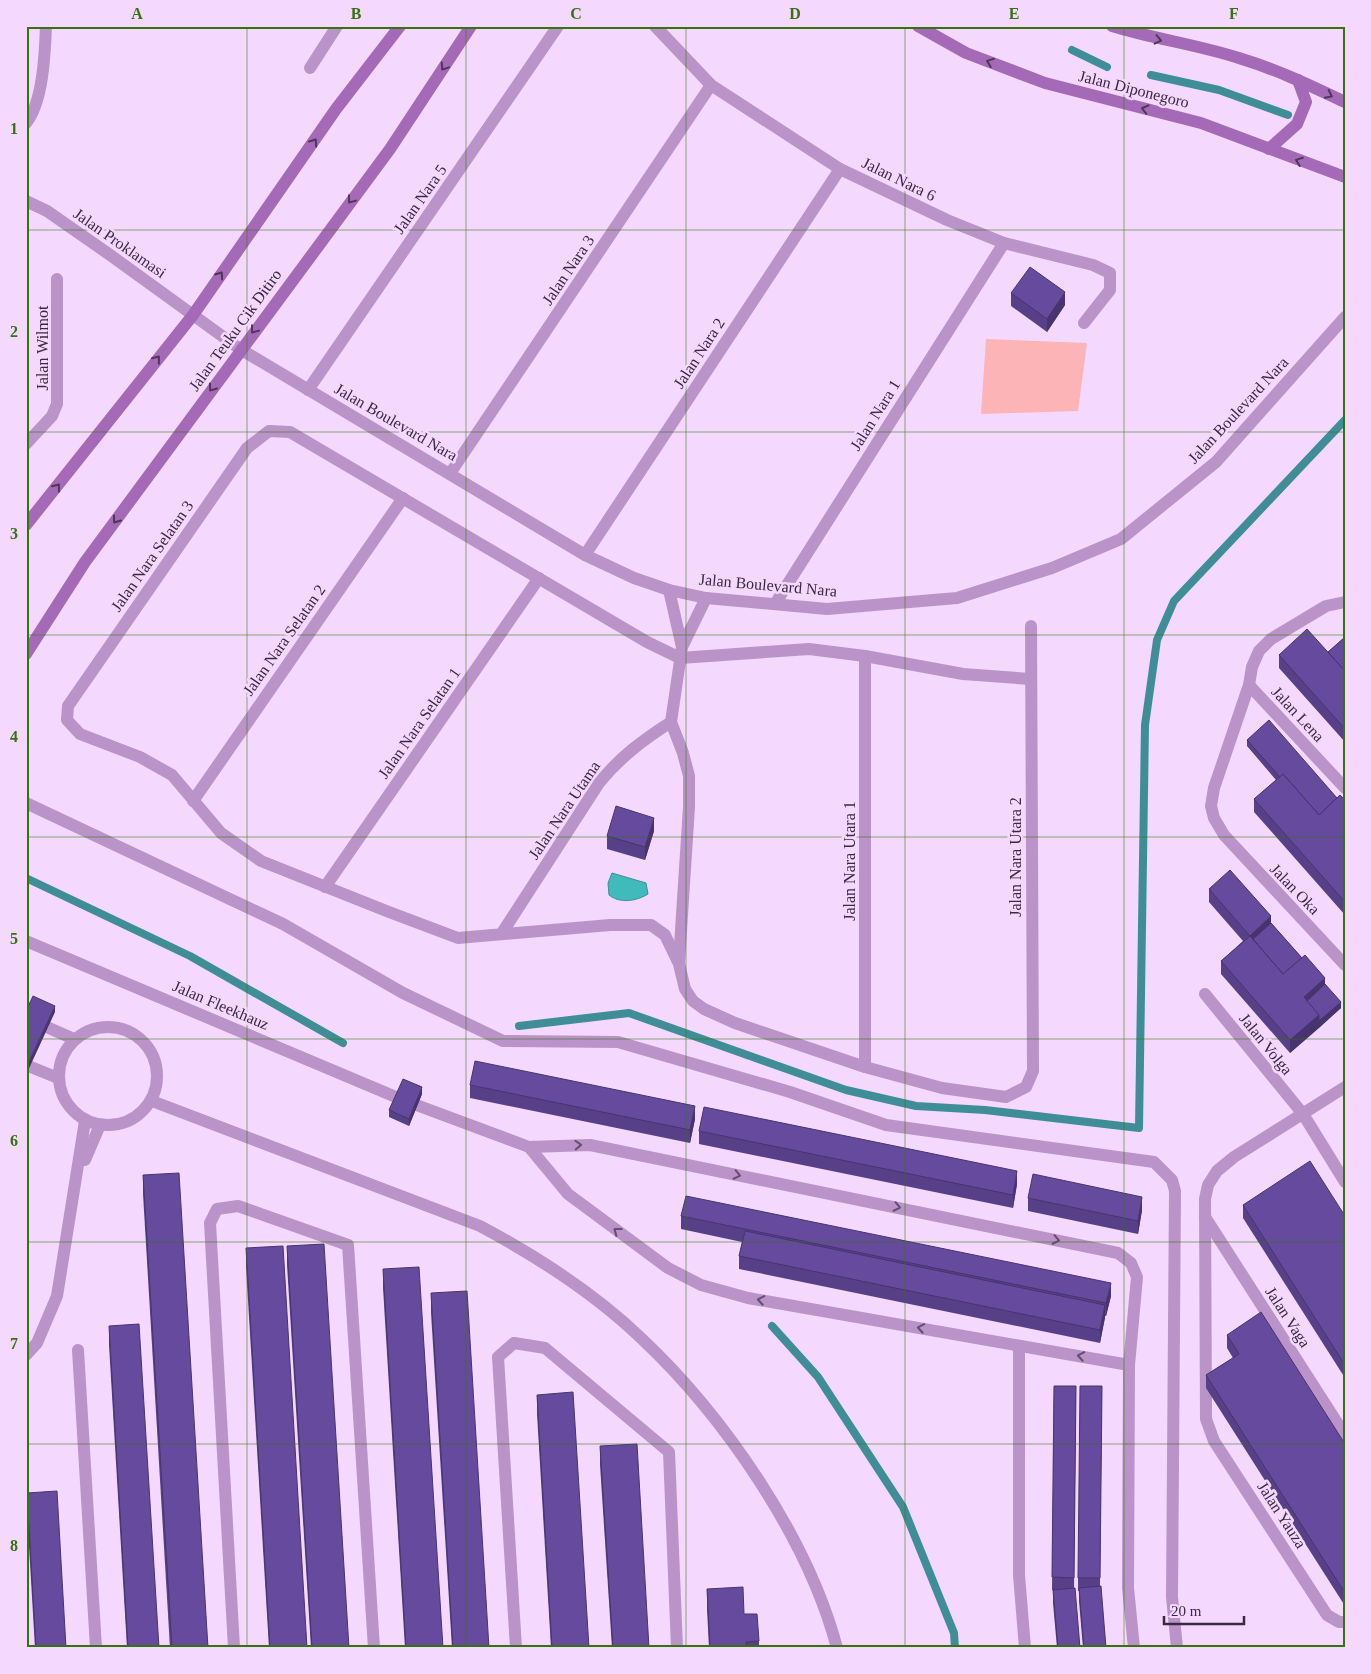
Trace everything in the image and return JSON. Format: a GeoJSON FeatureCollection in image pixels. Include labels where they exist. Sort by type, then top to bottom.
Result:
{"type":"FeatureCollection","features":[{"type":"Feature","properties":{"kind":"main road"},"geometry":{"type":"LineString","coordinates":[[26,525],[192,315],[336,110],[400,26]]}},
{"type":"Feature","properties":{"kind":"main road","name":"Jalan Teuku Cik Ditiro"},"geometry":{"type":"LineString","coordinates":[[26,654],[85,562],[240,349],[390,148],[471,26]]}},
{"type":"Feature","properties":{"kind":"main road","name":"Jalan Diponegoro"},"geometry":{"type":"LineString","coordinates":[[918,26],[966,53],[1045,83],[1201,123],[1345,177]]}},
{"type":"Feature","properties":{"kind":"main road"},"geometry":{"type":"LineString","coordinates":[[1112,26],[1150,38],[1241,59],[1298,80],[1345,102]]}},
{"type":"Feature","properties":{"kind":"main road"},"geometry":{"type":"LineString","coordinates":[[1269,149],[1297,124],[1306,102],[1298,80]]}},
{"type":"Feature","properties":{"kind":"street"},"geometry":{"type":"LineString","coordinates":[[26,124],[35,109],[46,26]]}},
{"type":"Feature","properties":{"kind":"street"},"geometry":{"type":"LineString","coordinates":[[310,68],[337,26]]}},
{"type":"Feature","properties":{"kind":"street","name":"Jalan Nara 5"},"geometry":{"type":"LineString","coordinates":[[308,390],[558,26]]}},
{"type":"Feature","properties":{"kind":"street","name":"Jalan Nara 6"},"geometry":{"type":"LineString","coordinates":[[655,26],[711,85],[840,169],[947,220],[1004,243],[1093,265],[1110,273],[1110,290],[1084,323]]}},
{"type":"Feature","properties":{"kind":"street","name":"Jalan Nara 3"},"geometry":{"type":"LineString","coordinates":[[451,472],[711,85]]}},
{"type":"Feature","properties":{"kind":"street","name":"Jalan Nara 2"},"geometry":{"type":"LineString","coordinates":[[585,554],[840,169]]}},
{"type":"Feature","properties":{"kind":"street","name":"Jalan Proklamasi"},"geometry":{"type":"LineString","coordinates":[[26,201],[64,222],[240,349]]}},
{"type":"Feature","properties":{"kind":"street","name":"Jalan Nara 1"},"geometry":{"type":"LineString","coordinates":[[775,604],[1004,243]]}},
{"type":"Feature","properties":{"kind":"street","name":"Jalan Wilmot"},"geometry":{"type":"LineString","coordinates":[[26,444],[52,416],[57,404],[59,391],[57,279]]}},
{"type":"Feature","properties":{"kind":"street","name":"Jalan Boulevard Nara"},"geometry":{"type":"LineString","coordinates":[[240,349],[451,472],[585,554],[634,578],[669,590],[706,598],[827,609],[957,598],[1052,568],[1121,539],[1216,462],[1345,317]]}},
{"type":"Feature","properties":{"kind":"street","name":"Jalan Nara Selatan 3"},"geometry":{"type":"LineString","coordinates":[[193,801],[172,775],[140,757],[80,734],[67,720],[68,706],[246,448],[269,431],[290,432],[402,498]]}},
{"type":"Feature","properties":{"kind":"street"},"geometry":{"type":"LineString","coordinates":[[402,498],[647,642],[681,652],[809,650],[866,656],[963,674],[1030,679]]}},
{"type":"Feature","properties":{"kind":"street","name":"Jalan Nara Selatan 2"},"geometry":{"type":"LineString","coordinates":[[193,801],[402,498]]}},
{"type":"Feature","properties":{"kind":"street","name":"Jalan Nara Selatan 1"},"geometry":{"type":"LineString","coordinates":[[325,887],[539,578]]}},
{"type":"Feature","properties":{"kind":"street"},"geometry":{"type":"LineString","coordinates":[[669,590],[681,652]]}},
{"type":"Feature","properties":{"kind":"street"},"geometry":{"type":"LineString","coordinates":[[679,964],[689,807],[689,776],[684,753],[671,722],[681,652],[706,598]]}},
{"type":"Feature","properties":{"kind":"street","name":"Jalan Oka"},"geometry":{"type":"LineString","coordinates":[[1345,602],[1326,606],[1271,639],[1259,651],[1252,667],[1249,685],[1214,788],[1211,806],[1214,818],[1224,835],[1345,965]]}},
{"type":"Feature","properties":{"kind":"street","name":"Jalan Nara Utara 2"},"geometry":{"type":"LineString","coordinates":[[865,1067],[942,1088],[1006,1097],[1026,1087],[1033,1071],[1031,626]]}},
{"type":"Feature","properties":{"kind":"street","name":"Jalan Nara Utara 1"},"geometry":{"type":"LineString","coordinates":[[865,1067],[866,656]]}},
{"type":"Feature","properties":{"kind":"street","name":"Jalan Lena"},"geometry":{"type":"LineString","coordinates":[[1249,685],[1345,788]]}},
{"type":"Feature","properties":{"kind":"street","name":"Jalan Nara Utama"},"geometry":{"type":"LineString","coordinates":[[502,933],[599,783],[616,762],[637,744],[671,722]]}},
{"type":"Feature","properties":{"kind":"street"},"geometry":{"type":"LineString","coordinates":[[193,801],[221,833],[261,861],[458,938],[610,925],[651,925],[665,935],[679,964],[685,989],[694,1001],[704,1009],[735,1023],[865,1067]]}},
{"type":"Feature","properties":{"kind":"street"},"geometry":{"type":"LineString","coordinates":[[26,802],[283,924],[403,993],[503,1041],[618,1042],[790,1092],[886,1126],[1154,1162],[1172,1180],[1175,1192],[1172,1597],[1177,1648]]}},
{"type":"Feature","properties":{"kind":"street","name":"Jalan Fleekhauz"},"geometry":{"type":"LineString","coordinates":[[26,941],[403,1100],[529,1147]]}},
{"type":"Feature","properties":{"kind":"street","name":"Jalan Volga"},"geometry":{"type":"LineString","coordinates":[[1204,994],[1302,1114],[1345,1182]]}},
{"type":"Feature","properties":{"kind":"street"},"geometry":{"type":"LineString","coordinates":[[26,1018],[74,1039]]}},
{"type":"Feature","properties":{"kind":"street"},"geometry":{"type":"LineString","coordinates":[[102,1026],[118,1027],[132,1033],[144,1043],[153,1056],[157,1071],[152,1101],[140,1114],[126,1122],[100,1125],[86,1120],[73,1111],[63,1099],[58,1078],[62,1057],[74,1039],[87,1031],[102,1026]]}},
{"type":"Feature","properties":{"kind":"street"},"geometry":{"type":"LineString","coordinates":[[26,1065],[58,1078]]}},
{"type":"Feature","properties":{"kind":"street"},"geometry":{"type":"LineString","coordinates":[[1205,1217],[1205,1199],[1208,1184],[1217,1171],[1234,1157],[1345,1087]]}},
{"type":"Feature","properties":{"kind":"street"},"geometry":{"type":"LineString","coordinates":[[152,1101],[480,1226],[526,1251],[581,1288],[641,1338],[687,1387],[731,1442],[762,1485],[810,1575],[831,1626],[837,1648]]}},
{"type":"Feature","properties":{"kind":"street"},"geometry":{"type":"LineString","coordinates":[[26,1356],[37,1343],[57,1296],[86,1120]]}},
{"type":"Feature","properties":{"kind":"street"},"geometry":{"type":"LineString","coordinates":[[78,1174],[100,1125]]}},
{"type":"Feature","properties":{"kind":"street"},"geometry":{"type":"LineString","coordinates":[[529,1147],[590,1145],[1118,1253],[1131,1263],[1138,1277],[1130,1365],[1128,1588],[1134,1648]]}},
{"type":"Feature","properties":{"kind":"street"},"geometry":{"type":"LineString","coordinates":[[529,1147],[568,1194],[668,1268],[701,1285],[748,1298],[1130,1365]]}},
{"type":"Feature","properties":{"kind":"street"},"geometry":{"type":"LineString","coordinates":[[234,1648],[210,1223],[218,1209],[238,1206],[348,1245],[374,1648]]}},
{"type":"Feature","properties":{"kind":"street","name":"Jalan Yauza"},"geometry":{"type":"LineString","coordinates":[[1205,1217],[1206,1420],[1214,1440],[1327,1616],[1342,1622]]}},
{"type":"Feature","properties":{"kind":"street","name":"Jalan Vaga"},"geometry":{"type":"LineString","coordinates":[[1205,1217],[1345,1435]]}},
{"type":"Feature","properties":{"kind":"street"},"geometry":{"type":"LineString","coordinates":[[516,1648],[498,1358],[514,1343],[545,1348],[669,1452],[677,1648]]}},
{"type":"Feature","properties":{"kind":"street"},"geometry":{"type":"LineString","coordinates":[[1018,1346],[1018,1575],[1025,1648]]}},
{"type":"Feature","properties":{"kind":"street"},"geometry":{"type":"LineString","coordinates":[[78,1350],[96,1648]]}},
{"type":"Feature","properties":{"kind":"shaded area"},"geometry":{"type":"Polygon","coordinates":[[[986,339],[1087,343],[1078,411],[981,414],[986,339]]]}},
{"type":"Feature","properties":{"kind":"shaded area"},"geometry":{"type":"Polygon","coordinates":[[[612,873],[646,883],[648,894],[628,900],[613,898],[609,895],[608,883],[612,873]]]}},
{"type":"Feature","properties":{"kind":"building"},"geometry":{"type":"Polygon","coordinates":[[[1030,267],[1065,292],[1047,319],[1011,293],[1030,267]]]}},
{"type":"Feature","properties":{"kind":"building"},"geometry":{"type":"Polygon","coordinates":[[[1307,629],[1345,671],[1345,729],[1279,655],[1307,629]]]}},
{"type":"Feature","properties":{"kind":"building"},"geometry":{"type":"Polygon","coordinates":[[[1345,637],[1345,671],[1328,652],[1345,637]]]}},
{"type":"Feature","properties":{"kind":"building"},"geometry":{"type":"Polygon","coordinates":[[[1269,720],[1337,798],[1319,815],[1283,774],[1280,777],[1247,740],[1269,720]]]}},
{"type":"Feature","properties":{"kind":"building"},"geometry":{"type":"Polygon","coordinates":[[[1283,774],[1319,815],[1340,795],[1345,800],[1345,902],[1254,799],[1283,774]]]}},
{"type":"Feature","properties":{"kind":"building"},"geometry":{"type":"Polygon","coordinates":[[[616,806],[654,818],[645,847],[607,836],[616,806]]]}},
{"type":"Feature","properties":{"kind":"building"},"geometry":{"type":"Polygon","coordinates":[[[1230,870],[1271,916],[1250,936],[1209,889],[1230,870]]]}},
{"type":"Feature","properties":{"kind":"building"},"geometry":{"type":"Polygon","coordinates":[[[1271,923],[1302,958],[1283,974],[1253,939],[1271,923]]]}},
{"type":"Feature","properties":{"kind":"building"},"geometry":{"type":"Polygon","coordinates":[[[1250,936],[1283,974],[1305,955],[1325,978],[1304,997],[1319,1015],[1290,1040],[1221,961],[1250,936]]]}},
{"type":"Feature","properties":{"kind":"building"},"geometry":{"type":"Polygon","coordinates":[[[1325,984],[1341,1002],[1319,1021],[1319,1015],[1307,1001],[1325,984]]]}},
{"type":"Feature","properties":{"kind":"building"},"geometry":{"type":"Polygon","coordinates":[[[33,996],[55,1006],[26,1068],[26,1011],[33,996]]]}},
{"type":"Feature","properties":{"kind":"building"},"geometry":{"type":"Polygon","coordinates":[[[475,1061],[695,1106],[690,1130],[470,1085],[475,1061]]]}},
{"type":"Feature","properties":{"kind":"building"},"geometry":{"type":"Polygon","coordinates":[[[403,1079],[422,1087],[409,1119],[389,1110],[403,1079]]]}},
{"type":"Feature","properties":{"kind":"building"},"geometry":{"type":"Polygon","coordinates":[[[704,1107],[1017,1171],[1013,1195],[699,1131],[704,1107]]]}},
{"type":"Feature","properties":{"kind":"building"},"geometry":{"type":"Polygon","coordinates":[[[1310,1161],[1345,1216],[1345,1365],[1243,1205],[1310,1161]]]}},
{"type":"Feature","properties":{"kind":"building"},"geometry":{"type":"Polygon","coordinates":[[[179,1173],[208,1648],[172,1648],[143,1175],[179,1173]]]}},
{"type":"Feature","properties":{"kind":"building"},"geometry":{"type":"Polygon","coordinates":[[[1033,1174],[1142,1197],[1138,1221],[1028,1198],[1033,1174]]]}},
{"type":"Feature","properties":{"kind":"building"},"geometry":{"type":"Polygon","coordinates":[[[686,1196],[1111,1283],[1106,1303],[681,1216],[686,1196]]]}},
{"type":"Feature","properties":{"kind":"building"},"geometry":{"type":"Polygon","coordinates":[[[745,1231],[1105,1305],[1100,1330],[739,1256],[745,1231]]]}},
{"type":"Feature","properties":{"kind":"building"},"geometry":{"type":"Polygon","coordinates":[[[324,1244],[349,1648],[312,1648],[287,1246],[324,1244]]]}},
{"type":"Feature","properties":{"kind":"building"},"geometry":{"type":"Polygon","coordinates":[[[283,1246],[307,1648],[270,1648],[246,1248],[283,1246]]]}},
{"type":"Feature","properties":{"kind":"building"},"geometry":{"type":"Polygon","coordinates":[[[419,1267],[443,1648],[406,1648],[383,1269],[419,1267]]]}},
{"type":"Feature","properties":{"kind":"building"},"geometry":{"type":"Polygon","coordinates":[[[467,1291],[489,1648],[453,1648],[431,1293],[467,1291]]]}},
{"type":"Feature","properties":{"kind":"building"},"geometry":{"type":"Polygon","coordinates":[[[1261,1312],[1345,1444],[1345,1593],[1206,1375],[1239,1354],[1227,1335],[1261,1312]]]}},
{"type":"Feature","properties":{"kind":"building"},"geometry":{"type":"Polygon","coordinates":[[[139,1324],[159,1648],[128,1648],[109,1326],[139,1324]]]}},
{"type":"Feature","properties":{"kind":"building"},"geometry":{"type":"Polygon","coordinates":[[[1054,1386],[1076,1386],[1074,1578],[1052,1577],[1054,1386]]]}},
{"type":"Feature","properties":{"kind":"building"},"geometry":{"type":"Polygon","coordinates":[[[1080,1386],[1102,1386],[1100,1578],[1078,1578],[1080,1386]]]}},
{"type":"Feature","properties":{"kind":"building"},"geometry":{"type":"Polygon","coordinates":[[[573,1392],[589,1648],[552,1648],[537,1395],[573,1392]]]}},
{"type":"Feature","properties":{"kind":"building"},"geometry":{"type":"Polygon","coordinates":[[[637,1444],[649,1648],[613,1648],[600,1446],[637,1444]]]}},
{"type":"Feature","properties":{"kind":"building"},"geometry":{"type":"Polygon","coordinates":[[[57,1491],[66,1648],[36,1648],[27,1493],[57,1491]]]}},
{"type":"Feature","properties":{"kind":"building"},"geometry":{"type":"Polygon","coordinates":[[[1101,1586],[1106,1648],[1084,1648],[1079,1588],[1101,1586]]]}},
{"type":"Feature","properties":{"kind":"building"},"geometry":{"type":"Polygon","coordinates":[[[743,1587],[744,1614],[757,1614],[759,1641],[746,1642],[747,1648],[710,1648],[707,1589],[743,1587]]]}},
{"type":"Feature","properties":{"kind":"building"},"geometry":{"type":"Polygon","coordinates":[[[1075,1588],[1080,1648],[1058,1648],[1053,1590],[1075,1588]]]}},
{"type":"Feature","properties":{"kind":"waterway"},"geometry":{"type":"LineString","coordinates":[[1072,50],[1107,67]]}},
{"type":"Feature","properties":{"kind":"waterway"},"geometry":{"type":"LineString","coordinates":[[1151,75],[1219,90],[1288,115]]}},
{"type":"Feature","properties":{"kind":"waterway"},"geometry":{"type":"LineString","coordinates":[[519,1026],[629,1013],[846,1090],[916,1106],[985,1110],[1139,1128],[1145,725],[1157,640],[1174,601],[1345,420]]}},
{"type":"Feature","properties":{"kind":"waterway"},"geometry":{"type":"LineString","coordinates":[[26,878],[190,956],[343,1043]]}},
{"type":"Feature","properties":{"kind":"waterway"},"geometry":{"type":"LineString","coordinates":[[772,1326],[818,1377],[903,1507],[954,1633],[955,1648]]}}]}
